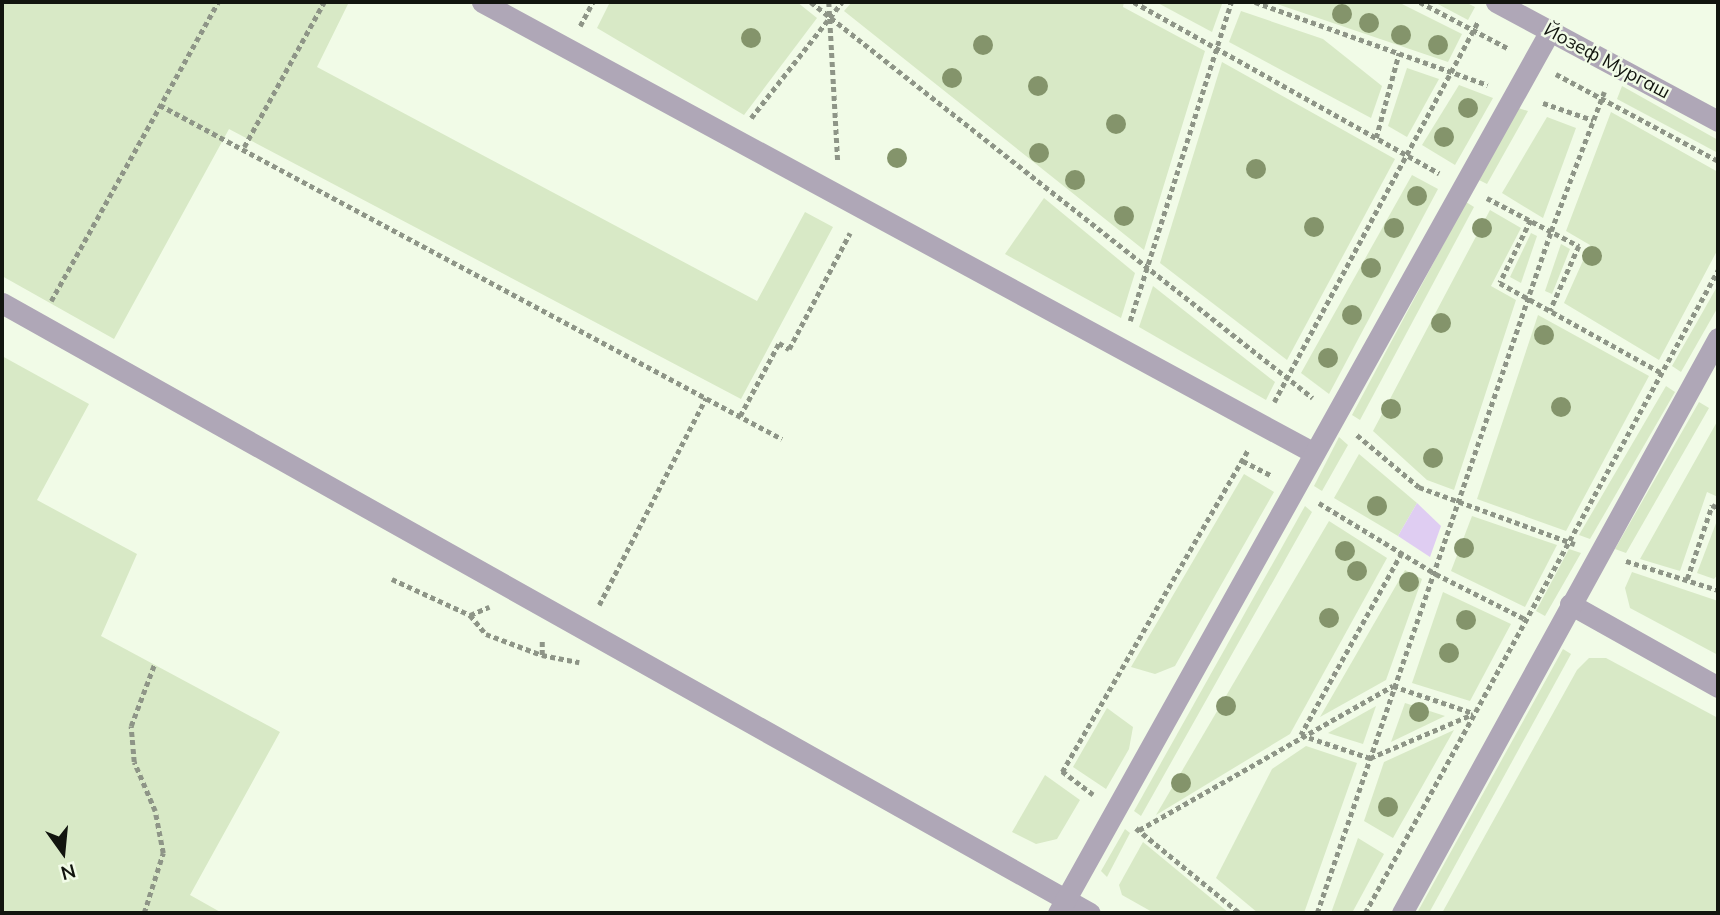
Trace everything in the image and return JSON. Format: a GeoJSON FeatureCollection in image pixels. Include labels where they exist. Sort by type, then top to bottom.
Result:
{"type":"FeatureCollection","features":[{"type":"Feature","properties":{"kind":"lane"},"geometry":{"type":"LineString","coordinates":[[482,2],[1314,453]]}},
{"type":"Feature","properties":{"kind":"lane","name":"Йозеф Мургаш"},"geometry":{"type":"LineString","coordinates":[[1490,6],[1550,31],[1718,121]]}},
{"type":"Feature","properties":{"kind":"lane"},"geometry":{"type":"LineString","coordinates":[[1062,906],[1461,184],[1550,31]]}},
{"type":"Feature","properties":{"kind":"lane"},"geometry":{"type":"LineString","coordinates":[[2,303],[585,632],[1062,906],[1090,913]]}},
{"type":"Feature","properties":{"kind":"lane"},"geometry":{"type":"LineString","coordinates":[[1402,913],[1718,338]]}},
{"type":"Feature","properties":{"kind":"lane"},"geometry":{"type":"LineString","coordinates":[[1570,604],[1718,687]]}},
{"type":"Feature","properties":{"kind":"path"},"geometry":{"type":"LineString","coordinates":[[39,323],[218,2]]}},
{"type":"Feature","properties":{"kind":"path"},"geometry":{"type":"LineString","coordinates":[[244,147],[324,2]]}},
{"type":"Feature","properties":{"kind":"path"},"geometry":{"type":"LineString","coordinates":[[811,2],[1287,378],[1419,487],[1598,552],[1718,590]]}},
{"type":"Feature","properties":{"kind":"path"},"geometry":{"type":"LineString","coordinates":[[829,2],[841,195]]}},
{"type":"Feature","properties":{"kind":"path"},"geometry":{"type":"LineString","coordinates":[[735,138],[842,2]]}},
{"type":"Feature","properties":{"kind":"path"},"geometry":{"type":"LineString","coordinates":[[1134,2],[1408,156],[1579,246],[1550,311]]}},
{"type":"Feature","properties":{"kind":"path"},"geometry":{"type":"LineString","coordinates":[[1121,349],[1214,48],[1231,2]]}},
{"type":"Feature","properties":{"kind":"path"},"geometry":{"type":"LineString","coordinates":[[1255,2],[1454,74],[1593,120]]}},
{"type":"Feature","properties":{"kind":"path"},"geometry":{"type":"LineString","coordinates":[[1419,2],[1718,161]]}},
{"type":"Feature","properties":{"kind":"path"},"geometry":{"type":"LineString","coordinates":[[1261,425],[1454,74],[1474,29],[1490,6]]}},
{"type":"Feature","properties":{"kind":"path"},"geometry":{"type":"LineString","coordinates":[[1376,138],[1399,53]]}},
{"type":"Feature","properties":{"kind":"path"},"geometry":{"type":"LineString","coordinates":[[1317,913],[1393,686],[1461,503],[1552,231],[1614,65]]}},
{"type":"Feature","properties":{"kind":"path"},"geometry":{"type":"LineString","coordinates":[[160,105],[244,147],[782,439]]}},
{"type":"Feature","properties":{"kind":"path"},"geometry":{"type":"LineString","coordinates":[[740,416],[779,343],[789,349],[863,207]]}},
{"type":"Feature","properties":{"kind":"path"},"geometry":{"type":"LineString","coordinates":[[1531,220],[1500,283],[1690,388]]}},
{"type":"Feature","properties":{"kind":"path"},"geometry":{"type":"LineString","coordinates":[[1365,913],[1718,270]]}},
{"type":"Feature","properties":{"kind":"path"},"geometry":{"type":"LineString","coordinates":[[585,632],[706,398]]}},
{"type":"Feature","properties":{"kind":"path"},"geometry":{"type":"LineString","coordinates":[[1243,461],[1295,488],[1436,574],[1525,619]]}},
{"type":"Feature","properties":{"kind":"path"},"geometry":{"type":"LineString","coordinates":[[1687,579],[1712,505],[1718,508]]}},
{"type":"Feature","properties":{"kind":"path"},"geometry":{"type":"LineString","coordinates":[[1301,735],[1402,553]]}},
{"type":"Feature","properties":{"kind":"path"},"geometry":{"type":"LineString","coordinates":[[392,579],[470,615],[486,634],[542,655],[588,663]]}},
{"type":"Feature","properties":{"kind":"path"},"geometry":{"type":"LineString","coordinates":[[144,913],[163,853],[155,811],[134,762],[131,726],[154,665]]}},
{"type":"Feature","properties":{"kind":"path"},"geometry":{"type":"LineString","coordinates":[[1139,830],[1301,735],[1393,686],[1474,713]]}},
{"type":"Feature","properties":{"kind":"path"},"geometry":{"type":"LineString","coordinates":[[1301,735],[1370,758],[1474,713]]}},
{"type":"Feature","properties":{"kind":"green space"},"geometry":{"type":"Polygon","coordinates":[[[2,2],[349,2],[317,67],[757,301],[805,212],[833,227],[741,399],[229,129],[114,339],[2,276],[2,2]]]}},
{"type":"Feature","properties":{"kind":"green space"},"geometry":{"type":"Polygon","coordinates":[[[610,2],[797,2],[817,18],[744,115],[597,28],[610,2]]]}},
{"type":"Feature","properties":{"kind":"green space"},"geometry":{"type":"Polygon","coordinates":[[[852,2],[1124,2],[1123,7],[1205,51],[1144,250],[844,11],[852,2]]]}},
{"type":"Feature","properties":{"kind":"green space"},"geometry":{"type":"Polygon","coordinates":[[[1156,2],[1214,2],[1222,4],[1212,32],[1156,2]]]}},
{"type":"Feature","properties":{"kind":"green space"},"geometry":{"type":"Polygon","coordinates":[[[1271,2],[1398,2],[1462,34],[1448,62],[1271,2]]]}},
{"type":"Feature","properties":{"kind":"green space"},"geometry":{"type":"Polygon","coordinates":[[[1434,2],[1465,2],[1475,7],[1468,20],[1434,2]]]}},
{"type":"Feature","properties":{"kind":"green space"},"geometry":{"type":"Polygon","coordinates":[[[1241,11],[1323,39],[1382,86],[1371,118],[1229,42],[1241,11]]]}},
{"type":"Feature","properties":{"kind":"green space"},"geometry":{"type":"Polygon","coordinates":[[[1222,62],[1395,159],[1287,360],[1160,263],[1222,62]]]}},
{"type":"Feature","properties":{"kind":"green space"},"geometry":{"type":"Polygon","coordinates":[[[1407,68],[1439,79],[1407,137],[1388,126],[1407,68]]]}},
{"type":"Feature","properties":{"kind":"green space"},"geometry":{"type":"Polygon","coordinates":[[[1459,85],[1493,98],[1455,165],[1422,145],[1459,85]]]}},
{"type":"Feature","properties":{"kind":"green space"},"geometry":{"type":"Polygon","coordinates":[[[1622,86],[1718,140],[1718,153],[1617,99],[1622,86]]]}},
{"type":"Feature","properties":{"kind":"green space"},"geometry":{"type":"Polygon","coordinates":[[[1518,108],[1528,111],[1487,184],[1477,179],[1518,108]]]}},
{"type":"Feature","properties":{"kind":"green space"},"geometry":{"type":"Polygon","coordinates":[[[1611,112],[1718,172],[1718,249],[1659,360],[1564,303],[1590,245],[1566,231],[1611,112]]]}},
{"type":"Feature","properties":{"kind":"green space"},"geometry":{"type":"Polygon","coordinates":[[[1547,117],[1576,128],[1543,218],[1502,193],[1547,117]]]}},
{"type":"Feature","properties":{"kind":"green space"},"geometry":{"type":"Polygon","coordinates":[[[1412,175],[1438,189],[1329,394],[1301,373],[1412,175]]]}},
{"type":"Feature","properties":{"kind":"green space"},"geometry":{"type":"Polygon","coordinates":[[[1044,198],[1135,273],[1121,318],[1005,254],[1044,198]]]}},
{"type":"Feature","properties":{"kind":"green space"},"geometry":{"type":"Polygon","coordinates":[[[1466,202],[1474,207],[1360,420],[1352,415],[1466,202]]]}},
{"type":"Feature","properties":{"kind":"green space"},"geometry":{"type":"Polygon","coordinates":[[[1490,210],[1521,228],[1491,286],[1516,300],[1454,490],[1427,480],[1373,431],[1490,210]]]}},
{"type":"Feature","properties":{"kind":"green space"},"geometry":{"type":"Polygon","coordinates":[[[1531,233],[1537,236],[1521,283],[1510,277],[1531,233]]]}},
{"type":"Feature","properties":{"kind":"green space"},"geometry":{"type":"Polygon","coordinates":[[[1561,244],[1570,249],[1552,294],[1545,291],[1561,244]]]}},
{"type":"Feature","properties":{"kind":"green space"},"geometry":{"type":"Polygon","coordinates":[[[1718,285],[1718,307],[1681,372],[1672,366],[1718,285]]]}},
{"type":"Feature","properties":{"kind":"green space"},"geometry":{"type":"Polygon","coordinates":[[[1153,286],[1275,382],[1266,400],[1139,327],[1153,286]]]}},
{"type":"Feature","properties":{"kind":"green space"},"geometry":{"type":"Polygon","coordinates":[[[1538,315],[1649,376],[1566,531],[1477,499],[1538,315]]]}},
{"type":"Feature","properties":{"kind":"green space"},"geometry":{"type":"Polygon","coordinates":[[[2,356],[89,404],[37,500],[137,554],[101,636],[280,732],[190,895],[222,913],[2,913],[2,356]]]}},
{"type":"Feature","properties":{"kind":"green space"},"geometry":{"type":"Polygon","coordinates":[[[1666,386],[1675,392],[1590,539],[1579,535],[1666,386]]]}},
{"type":"Feature","properties":{"kind":"green space"},"geometry":{"type":"Polygon","coordinates":[[[1699,402],[1709,408],[1626,553],[1615,549],[1699,402]]]}},
{"type":"Feature","properties":{"kind":"green space"},"geometry":{"type":"Polygon","coordinates":[[[1718,420],[1718,497],[1707,492],[1680,571],[1640,559],[1718,420]]]}},
{"type":"Feature","properties":{"kind":"green space"},"geometry":{"type":"Polygon","coordinates":[[[1339,437],[1348,445],[1322,491],[1314,486],[1339,437]]]}},
{"type":"Feature","properties":{"kind":"green space"},"geometry":{"type":"Polygon","coordinates":[[[1359,454],[1417,503],[1398,536],[1334,498],[1359,454]]]}},
{"type":"Feature","properties":{"kind":"green space"},"geometry":{"type":"Polygon","coordinates":[[[1244,474],[1274,492],[1175,666],[1155,674],[1131,667],[1244,474]]]}},
{"type":"Feature","properties":{"kind":"green space"},"geometry":{"type":"Polygon","coordinates":[[[1305,506],[1312,512],[1141,816],[1134,811],[1305,506]]]}},
{"type":"Feature","properties":{"kind":"green space"},"geometry":{"type":"Polygon","coordinates":[[[1472,516],[1557,545],[1525,607],[1451,571],[1472,516]]]}},
{"type":"Feature","properties":{"kind":"green space"},"geometry":{"type":"Polygon","coordinates":[[[1718,518],[1718,574],[1714,579],[1697,573],[1718,518]]]}},
{"type":"Feature","properties":{"kind":"green space"},"geometry":{"type":"Polygon","coordinates":[[[1329,521],[1387,558],[1290,734],[1156,815],[1329,521]]]}},
{"type":"Feature","properties":{"kind":"green space"},"geometry":{"type":"Polygon","coordinates":[[[1569,549],[1581,553],[1545,616],[1536,611],[1569,549]]]}},
{"type":"Feature","properties":{"kind":"green space"},"geometry":{"type":"Polygon","coordinates":[[[1405,570],[1422,579],[1386,680],[1320,717],[1405,570]]]}},
{"type":"Feature","properties":{"kind":"green space"},"geometry":{"type":"Polygon","coordinates":[[[1632,572],[1718,601],[1718,655],[1630,608],[1625,588],[1632,572]]]}},
{"type":"Feature","properties":{"kind":"green space"},"geometry":{"type":"Polygon","coordinates":[[[1443,592],[1511,624],[1470,701],[1412,683],[1443,592]]]}},
{"type":"Feature","properties":{"kind":"green space"},"geometry":{"type":"Polygon","coordinates":[[[1563,649],[1571,654],[1429,913],[1417,913],[1563,649]]]}},
{"type":"Feature","properties":{"kind":"green space"},"geometry":{"type":"Polygon","coordinates":[[[1589,658],[1606,658],[1718,718],[1718,913],[1442,913],[1577,670],[1589,658]]]}},
{"type":"Feature","properties":{"kind":"green space"},"geometry":{"type":"Polygon","coordinates":[[[1405,703],[1445,716],[1391,742],[1405,703]]]}},
{"type":"Feature","properties":{"kind":"green space"},"geometry":{"type":"Polygon","coordinates":[[[1376,706],[1363,744],[1328,733],[1376,706]]]}},
{"type":"Feature","properties":{"kind":"green space"},"geometry":{"type":"Polygon","coordinates":[[[1107,708],[1133,727],[1129,749],[1106,789],[1073,767],[1107,708]]]}},
{"type":"Feature","properties":{"kind":"green space"},"geometry":{"type":"Polygon","coordinates":[[[1454,730],[1393,838],[1364,821],[1384,762],[1454,730]]]}},
{"type":"Feature","properties":{"kind":"green space"},"geometry":{"type":"Polygon","coordinates":[[[1306,746],[1357,763],[1304,913],[1258,913],[1216,878],[1272,769],[1306,746]]]}},
{"type":"Feature","properties":{"kind":"green space"},"geometry":{"type":"Polygon","coordinates":[[[1045,775],[1080,800],[1057,839],[1036,844],[1012,832],[1045,775]]]}},
{"type":"Feature","properties":{"kind":"green space"},"geometry":{"type":"Polygon","coordinates":[[[1125,829],[1130,833],[1107,877],[1101,871],[1125,829]]]}},
{"type":"Feature","properties":{"kind":"green space"},"geometry":{"type":"Polygon","coordinates":[[[1358,838],[1384,854],[1352,913],[1331,913],[1358,838]]]}},
{"type":"Feature","properties":{"kind":"green space"},"geometry":{"type":"Polygon","coordinates":[[[1143,842],[1229,913],[1154,913],[1122,895],[1119,885],[1143,842]]]}},
{"type":"Feature","properties":{"kind":"shaded area"},"geometry":{"type":"Polygon","coordinates":[[[1417,503],[1441,526],[1430,557],[1398,536],[1417,503]]]}}]}
